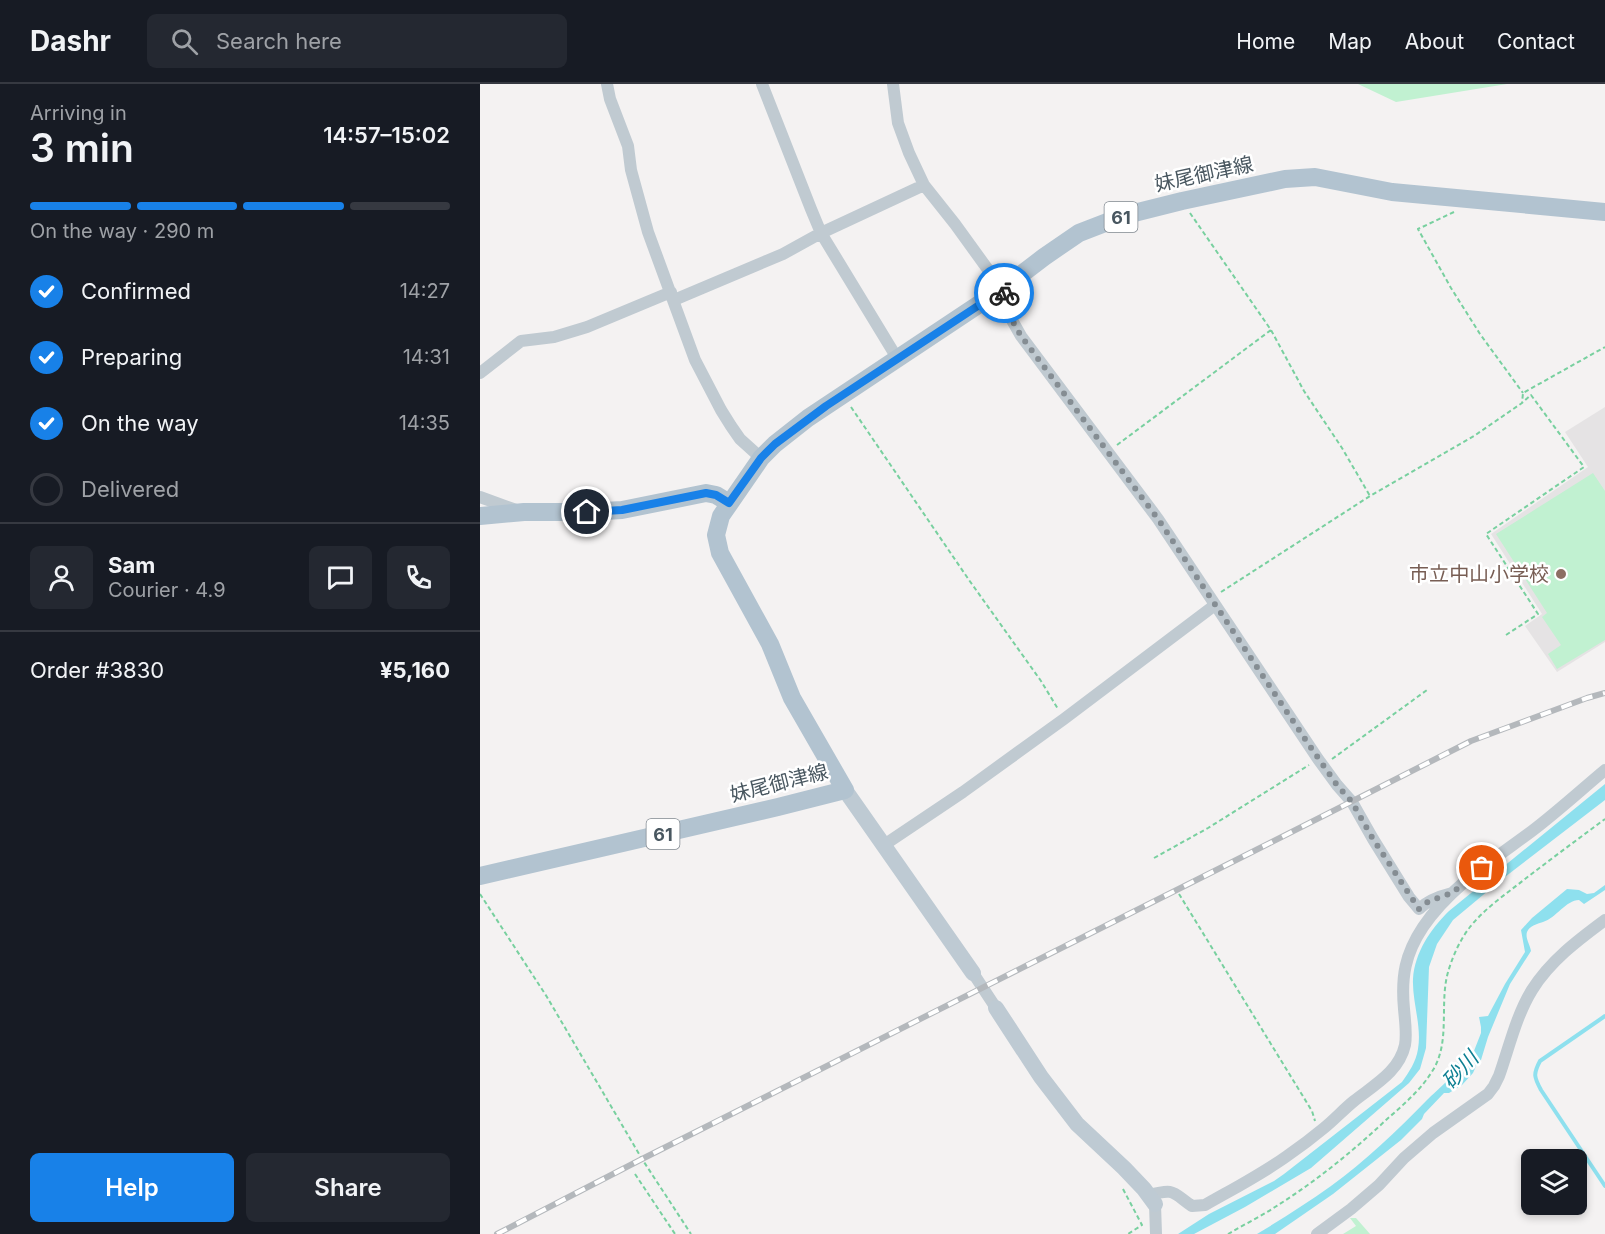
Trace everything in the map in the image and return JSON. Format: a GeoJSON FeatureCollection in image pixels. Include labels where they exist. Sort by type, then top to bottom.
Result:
{"type":"FeatureCollection","features":[{"type":"Feature","properties":{"kind":"main road","name":"妹尾御津線"},"geometry":{"type":"LineString","coordinates":[[480,876],[845,790],[792,698],[770,644],[720,554],[716,535],[721,516],[761,458],[775,444],[843,394],[1002,290],[1044,256],[1079,233],[1123,216],[1182,201],[1285,179],[1315,177],[1392,192],[1605,212]]}},
{"type":"Feature","properties":{"kind":"main road"},"geometry":{"type":"LineString","coordinates":[[480,516],[622,510],[706,493],[716,495],[729,503]]}},
{"type":"Feature","properties":{"kind":"street"},"geometry":{"type":"LineString","coordinates":[[608,84],[610,99],[628,146],[631,170],[648,232],[695,360],[721,410],[740,438],[761,458]]}},
{"type":"Feature","properties":{"kind":"street"},"geometry":{"type":"LineString","coordinates":[[762,84],[821,233],[897,358]]}},
{"type":"Feature","properties":{"kind":"street"},"geometry":{"type":"LineString","coordinates":[[893,84],[898,123],[924,185],[1002,290],[1012,323],[1158,519],[1321,762],[1352,802],[1373,839],[1419,909],[1432,900],[1452,893]]}},
{"type":"Feature","properties":{"kind":"street"},"geometry":{"type":"LineString","coordinates":[[480,374],[520,341],[554,337],[587,327],[783,254],[821,233],[924,185]]}},
{"type":"Feature","properties":{"kind":"street"},"geometry":{"type":"LineString","coordinates":[[480,497],[524,513]]}},
{"type":"Feature","properties":{"kind":"street"},"geometry":{"type":"LineString","coordinates":[[884,845],[963,792],[1064,719],[1213,602]]}},
{"type":"Feature","properties":{"kind":"street"},"geometry":{"type":"LineString","coordinates":[[1152,1200],[1169,1191],[1176,1193],[1192,1206],[1205,1205],[1286,1157],[1389,1074],[1405,1046],[1402,979],[1412,946],[1424,925],[1452,893],[1534,830],[1605,770]]}},
{"type":"Feature","properties":{"kind":"street"},"geometry":{"type":"LineString","coordinates":[[845,790],[973,973],[1041,1077],[1077,1124],[1124,1168],[1152,1200],[1156,1234]]}},
{"type":"Feature","properties":{"kind":"street"},"geometry":{"type":"LineString","coordinates":[[1317,1234],[1379,1185],[1404,1158],[1433,1133],[1488,1094],[1499,1076],[1520,1014],[1532,990],[1558,958],[1605,920]]}},
{"type":"Feature","properties":{"kind":"path"},"geometry":{"type":"LineString","coordinates":[[1182,201],[1271,330],[1304,391],[1370,496]]}},
{"type":"Feature","properties":{"kind":"path"},"geometry":{"type":"LineString","coordinates":[[1478,201],[1418,229],[1451,288],[1522,393],[1522,403]]}},
{"type":"Feature","properties":{"kind":"path"},"geometry":{"type":"LineString","coordinates":[[1108,452],[1271,330]]}},
{"type":"Feature","properties":{"kind":"path"},"geometry":{"type":"LineString","coordinates":[[1522,393],[1605,347]]}},
{"type":"Feature","properties":{"kind":"path"},"geometry":{"type":"LineString","coordinates":[[843,394],[962,571],[1041,681],[1064,719]]}},
{"type":"Feature","properties":{"kind":"path"},"geometry":{"type":"LineString","coordinates":[[1213,602],[1370,496],[1474,436],[1531,395],[1584,467],[1486,534],[1538,614],[1506,635]]}},
{"type":"Feature","properties":{"kind":"path"},"geometry":{"type":"LineString","coordinates":[[1154,858],[1321,762],[1427,690]]}},
{"type":"Feature","properties":{"kind":"path"},"geometry":{"type":"LineString","coordinates":[[1228,1234],[1275,1208],[1309,1184],[1366,1139],[1415,1094],[1429,1077],[1438,1060],[1443,1041],[1444,992],[1448,974],[1469,928],[1507,893],[1605,819]]}},
{"type":"Feature","properties":{"kind":"path"},"geometry":{"type":"LineString","coordinates":[[480,894],[547,997],[642,1159],[691,1234]]}},
{"type":"Feature","properties":{"kind":"path"},"geometry":{"type":"LineString","coordinates":[[1179,894],[1312,1111],[1315,1123]]}},
{"type":"Feature","properties":{"kind":"path"},"geometry":{"type":"LineString","coordinates":[[1124,1168],[1117,1177],[1142,1225],[1128,1234]]}},
{"type":"Feature","properties":{"kind":"path"},"geometry":{"type":"LineString","coordinates":[[635,1174],[675,1234]]}},
{"type":"Feature","properties":{"kind":"shaded area","name":"市立中山小学校"},"geometry":{"type":"Polygon","coordinates":[[[1605,407],[1605,642],[1557,672],[1525,626],[1542,614],[1491,534],[1588,467],[1565,432],[1605,407]]]}},
{"type":"Feature","properties":{"kind":"green space"},"geometry":{"type":"Polygon","coordinates":[[[1358,84],[1507,84],[1396,102],[1358,84]]]}},
{"type":"Feature","properties":{"kind":"green space","name":"市立中山小学校"},"geometry":{"type":"Polygon","coordinates":[[[1593,473],[1605,491],[1605,640],[1557,669],[1548,654],[1561,645],[1542,617],[1547,613],[1496,534],[1593,473]]]}},
{"type":"Feature","properties":{"kind":"green space"},"geometry":{"type":"Polygon","coordinates":[[[1350,1218],[1356,1218],[1370,1234],[1343,1234],[1356,1226],[1350,1218]]]}},
{"type":"Feature","properties":{"kind":"water"},"geometry":{"type":"Polygon","coordinates":[[[1605,784],[1605,800],[1453,920],[1437,944],[1429,967],[1426,1048],[1420,1069],[1409,1083],[1311,1168],[1194,1234],[1178,1234],[1209,1214],[1274,1181],[1402,1082],[1414,1063],[1418,1049],[1419,1032],[1414,996],[1414,969],[1420,951],[1430,934],[1449,911],[1605,784]]]}},
{"type":"Feature","properties":{"kind":"water","name":"砂川"},"geometry":{"type":"Polygon","coordinates":[[[1605,885],[1605,890],[1584,904],[1579,900],[1574,901],[1548,920],[1528,930],[1527,937],[1531,951],[1510,984],[1481,1060],[1462,1085],[1449,1093],[1444,1093],[1401,1140],[1333,1194],[1275,1234],[1257,1234],[1313,1199],[1356,1166],[1446,1082],[1458,1061],[1472,1056],[1481,1033],[1479,1017],[1488,1016],[1525,952],[1521,930],[1532,918],[1567,889],[1579,890],[1587,894],[1594,893],[1605,885]]]}},
{"type":"Feature","properties":{"kind":"waterway"},"geometry":{"type":"LineString","coordinates":[[1605,1016],[1540,1061],[1535,1076],[1541,1090],[1605,1186]]}},
{"type":"Feature","properties":{"kind":"railway"},"geometry":{"type":"LineString","coordinates":[[497,1234],[1471,741],[1605,693]]}},
{"type":"Feature","properties":{"kind":"way so far"},"geometry":{"type":"LineString","coordinates":[[1004,293],[1012,323],[1158,519],[1307,742],[1337,785],[1352,802],[1409,897],[1419,909],[1432,900],[1452,893],[1482,868]]}},
{"type":"Feature","properties":{"kind":"place","name":"市立中山小学校"},"geometry":{"type":"Point","coordinates":[1561,574]}},
{"type":"Feature","properties":{"kind":"route"},"geometry":{"type":"LineString","coordinates":[[587,512],[622,510],[706,493],[716,495],[729,503],[761,458],[808,418],[1002,290],[1004,293]]}}]}
